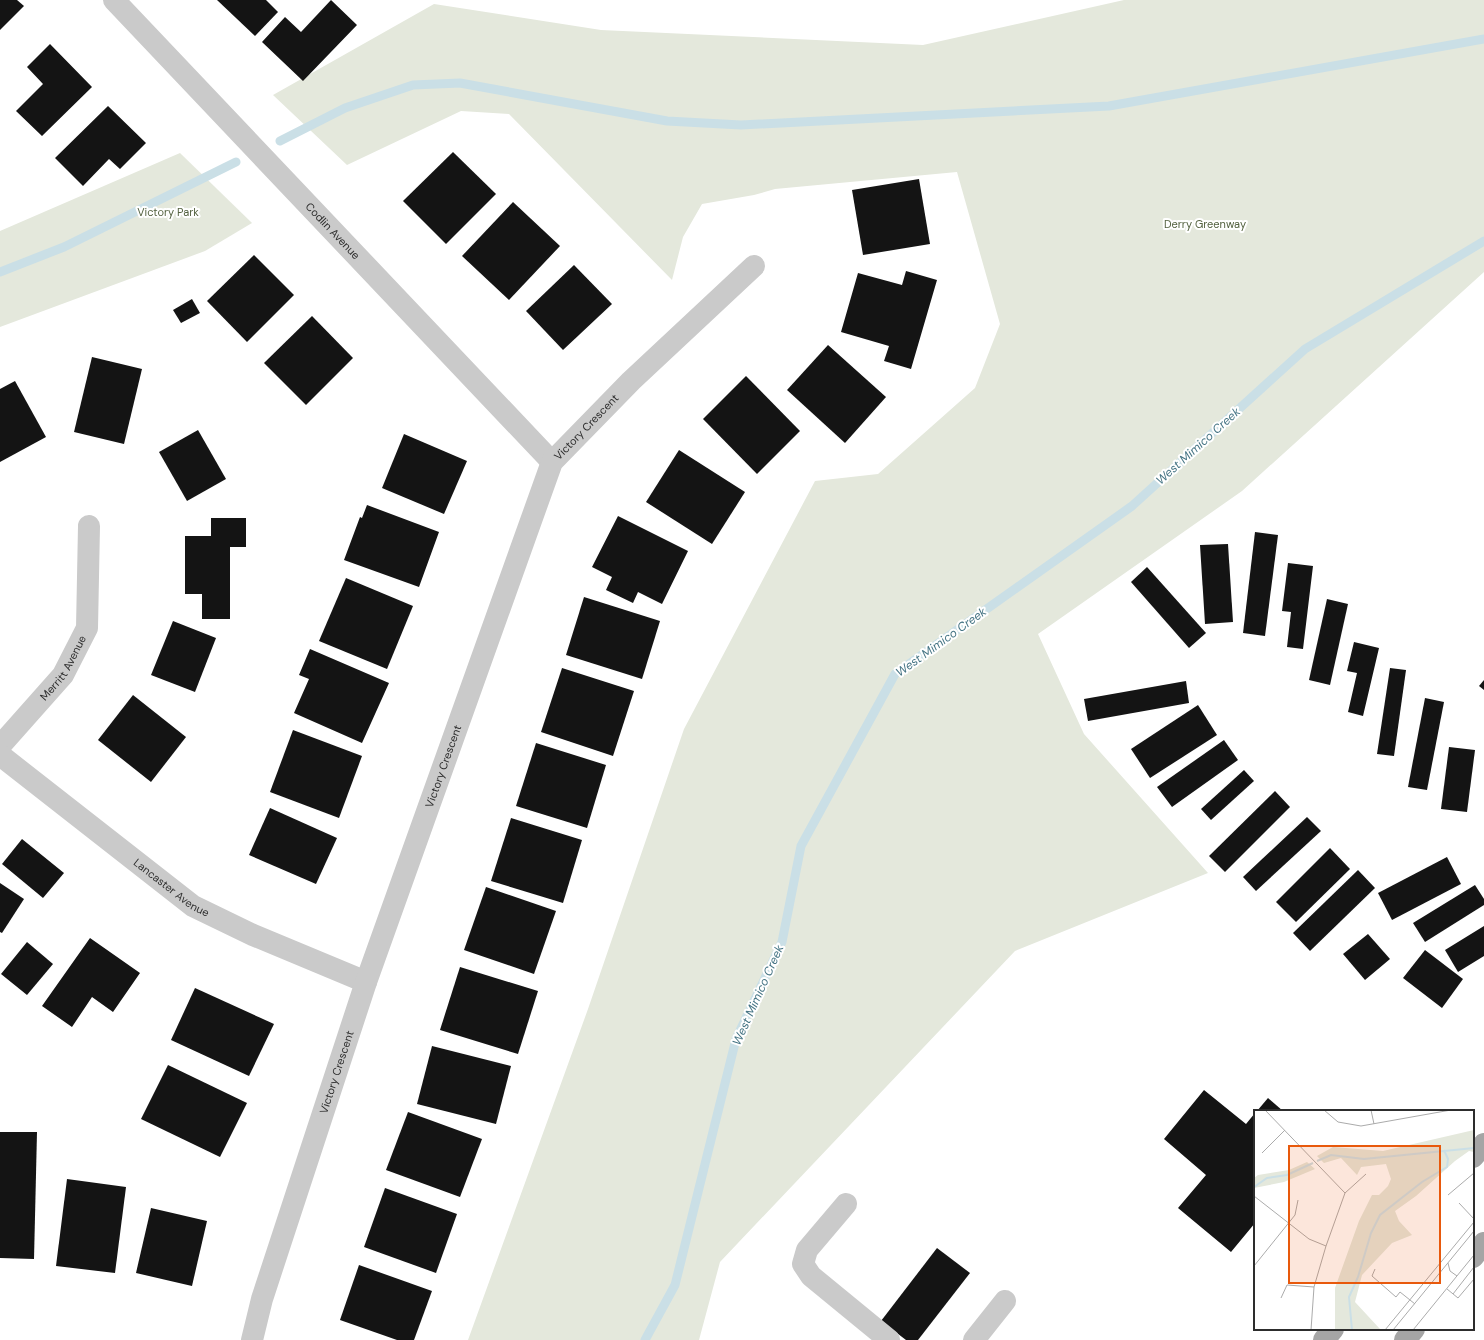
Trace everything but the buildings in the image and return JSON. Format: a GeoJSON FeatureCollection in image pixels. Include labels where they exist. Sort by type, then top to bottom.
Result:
{"type":"FeatureCollection","features":[{"type":"Feature","properties":{"kind":"main road"},"geometry":{"type":"LineString","coordinates":[[1474,1156],[1484,1144]]}},
{"type":"Feature","properties":{"kind":"main road"},"geometry":{"type":"LineString","coordinates":[[1474,1256],[1484,1243]]}},
{"type":"Feature","properties":{"kind":"main road"},"geometry":{"type":"LineString","coordinates":[[1324,1340],[1331,1330]]}},
{"type":"Feature","properties":{"kind":"main road"},"geometry":{"type":"LineString","coordinates":[[1405,1340],[1413,1330]]}},
{"type":"Feature","properties":{"kind":"street","name":"Codlin Avenue"},"geometry":{"type":"LineString","coordinates":[[114,0],[552,462]]}},
{"type":"Feature","properties":{"kind":"street","name":"Victory Crescent"},"geometry":{"type":"LineString","coordinates":[[252,1340],[262,1299],[366,982],[552,462],[631,381],[754,266]]}},
{"type":"Feature","properties":{"kind":"street","name":"Merritt Avenue"},"geometry":{"type":"LineString","coordinates":[[0,746],[63,675],[87,628],[89,526]]}},
{"type":"Feature","properties":{"kind":"street","name":"Lancaster Avenue"},"geometry":{"type":"LineString","coordinates":[[0,755],[193,906],[253,935],[366,982]]}},
{"type":"Feature","properties":{"kind":"street"},"geometry":{"type":"LineString","coordinates":[[846,1204],[807,1250],[803,1264],[811,1276],[889,1340]]}},
{"type":"Feature","properties":{"kind":"street"},"geometry":{"type":"LineString","coordinates":[[974,1340],[1005,1301]]}},
{"type":"Feature","properties":{"kind":"green space","name":"Derry Greenway"},"geometry":{"type":"Polygon","coordinates":[[[1124,0],[1484,0],[1484,272],[1242,491],[1038,634],[1084,734],[1208,873],[1015,951],[720,1262],[699,1340],[468,1340],[588,1009],[684,729],[815,481],[878,474],[975,388],[1000,324],[957,172],[775,189],[754,195],[702,204],[683,237],[672,280],[509,114],[461,111],[347,165],[273,95],[434,4],[601,30],[923,45],[1124,0]]]}},
{"type":"Feature","properties":{"kind":"green space","name":"Victory Park"},"geometry":{"type":"Polygon","coordinates":[[[180,153],[252,223],[205,251],[0,327],[0,231],[180,153]]]}},
{"type":"Feature","properties":{"kind":"waterway"},"geometry":{"type":"LineString","coordinates":[[280,141],[345,108],[413,85],[460,83],[667,121],[741,125],[1109,106],[1484,39]]}},
{"type":"Feature","properties":{"kind":"waterway"},"geometry":{"type":"LineString","coordinates":[[0,272],[64,247],[236,162]]}},
{"type":"Feature","properties":{"kind":"waterway","name":"West Mimico Creek"},"geometry":{"type":"LineString","coordinates":[[645,1340],[675,1285],[736,1039],[782,942],[801,846],[895,674],[1132,506],[1305,349],[1484,241]]}}]}
